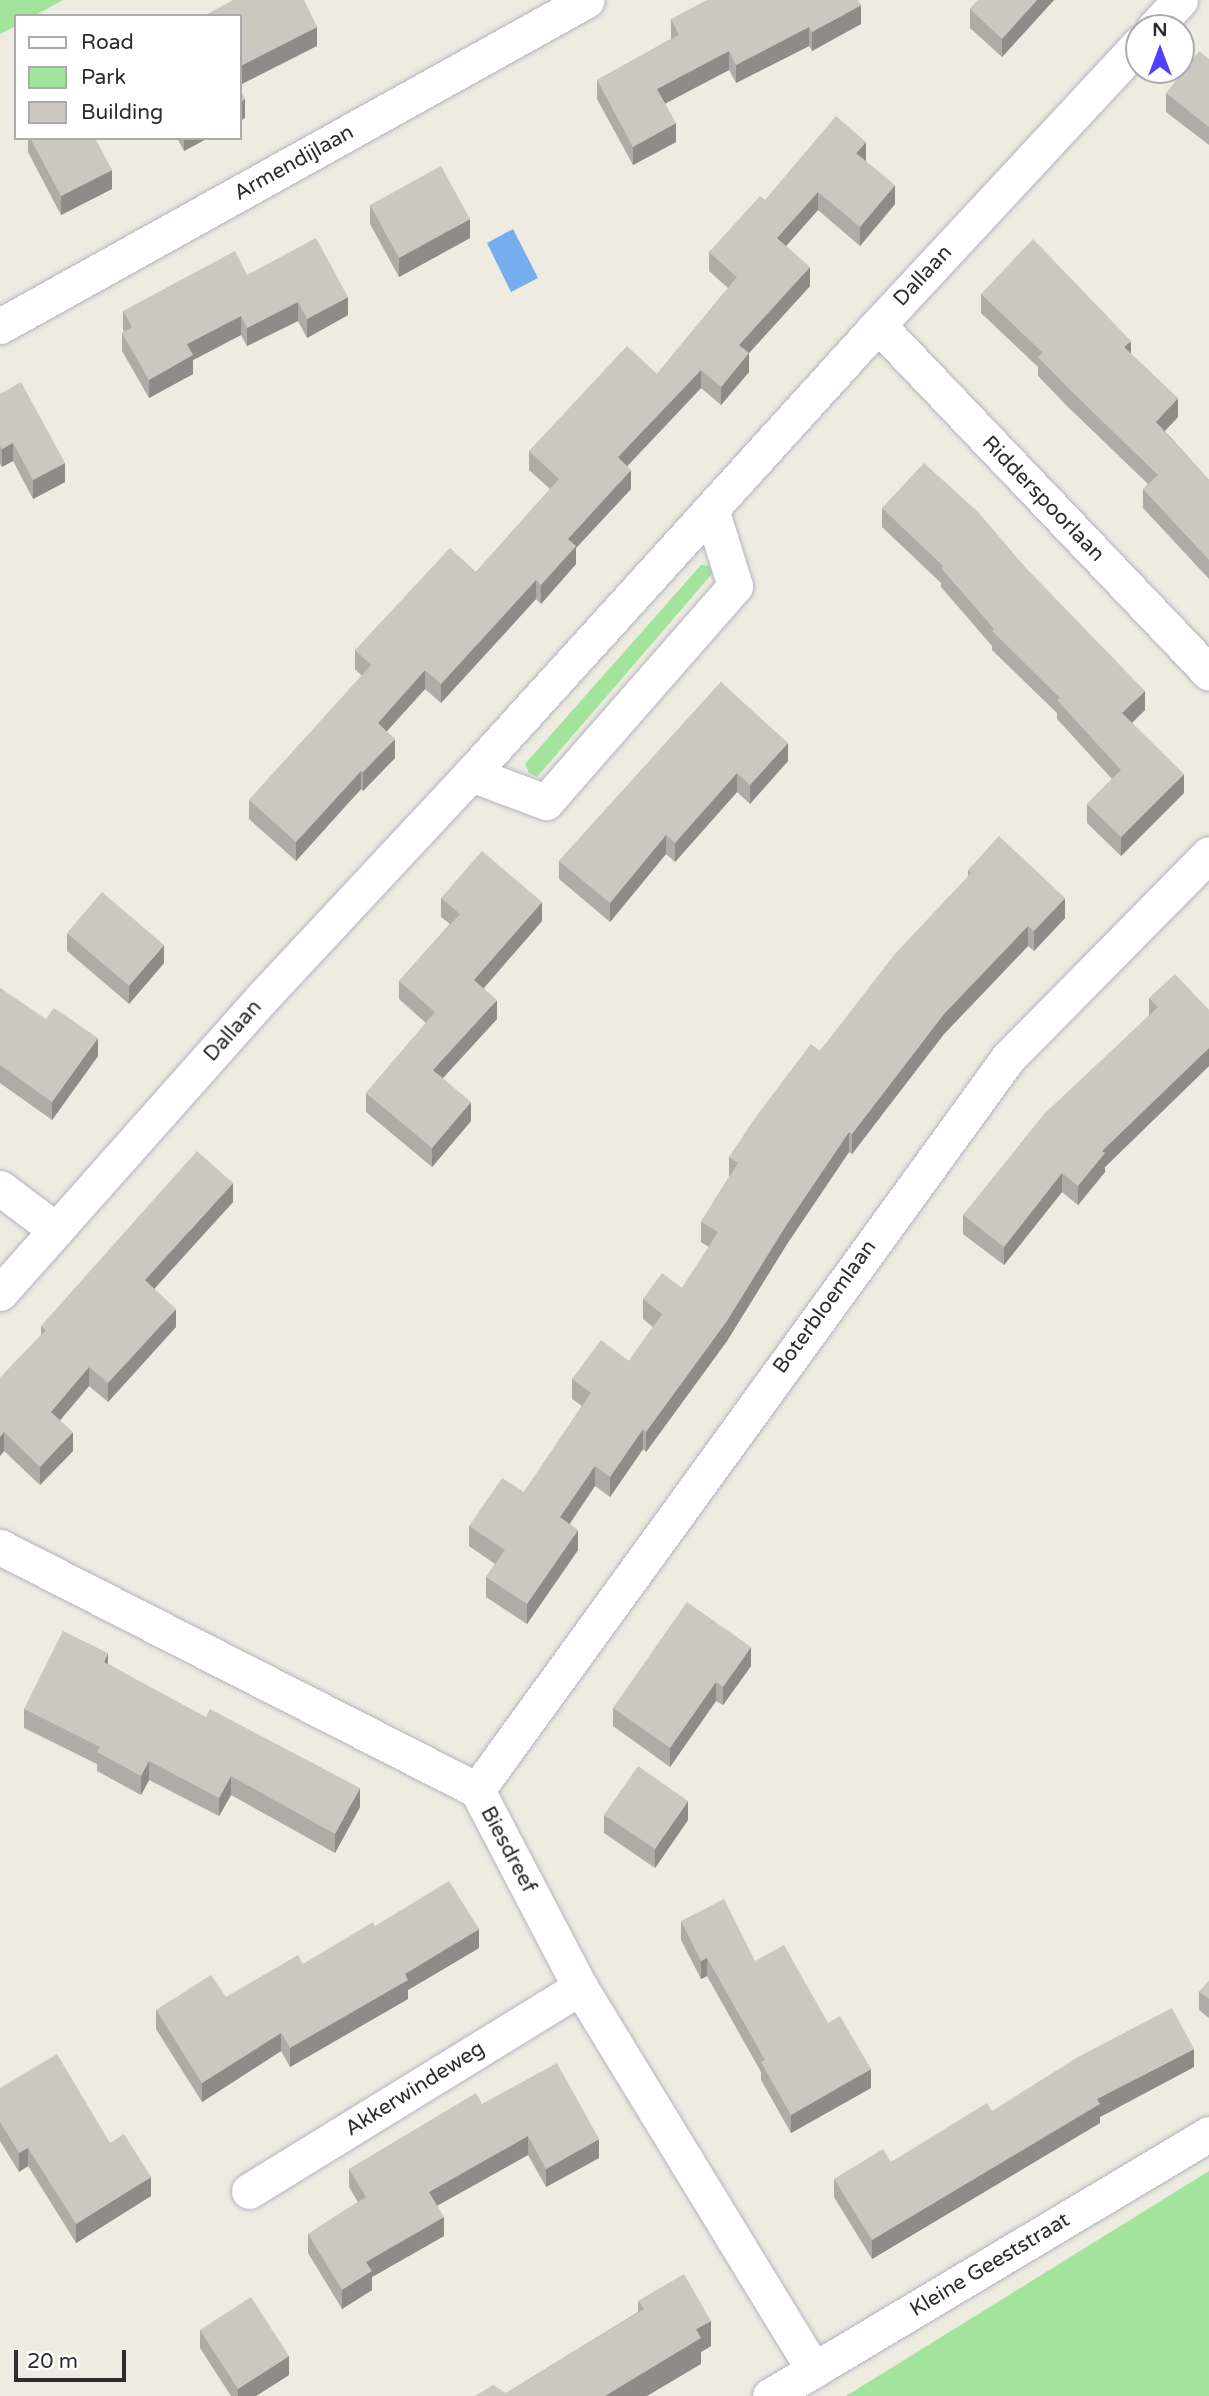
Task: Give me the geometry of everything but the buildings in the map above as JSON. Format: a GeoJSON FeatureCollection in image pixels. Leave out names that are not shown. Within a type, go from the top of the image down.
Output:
{"type":"FeatureCollection","features":[{"type":"Feature","properties":{"kind":"street","name":"Armendijlaan"},"geometry":{"type":"LineString","coordinates":[[0,326],[587,0]]}},
{"type":"Feature","properties":{"kind":"street"},"geometry":{"type":"LineString","coordinates":[[1167,14],[1180,0]]}},
{"type":"Feature","properties":{"kind":"street","name":"Dallaan"},"geometry":{"type":"LineString","coordinates":[[0,1293],[262,998],[712,512],[878,325],[1125,59]]}},
{"type":"Feature","properties":{"kind":"street","name":"Ridderspoorlaan"},"geometry":{"type":"LineString","coordinates":[[878,325],[1209,673]]}},
{"type":"Feature","properties":{"kind":"street"},"geometry":{"type":"LineString","coordinates":[[471,774],[547,802],[735,586],[712,512]]}},
{"type":"Feature","properties":{"kind":"street","name":"Boterbloemlaan"},"geometry":{"type":"LineString","coordinates":[[477,1790],[1008,1058],[1209,854]]}},
{"type":"Feature","properties":{"kind":"street"},"geometry":{"type":"LineString","coordinates":[[0,1188],[56,1230]]}},
{"type":"Feature","properties":{"kind":"street","name":"Biesdreef"},"geometry":{"type":"LineString","coordinates":[[0,1546],[477,1790],[580,1987],[814,2370]]}},
{"type":"Feature","properties":{"kind":"street","name":"Akkerwindeweg"},"geometry":{"type":"LineString","coordinates":[[249,2191],[580,1987]]}},
{"type":"Feature","properties":{"kind":"street","name":"Kleine Geeststraat"},"geometry":{"type":"LineString","coordinates":[[770,2396],[1209,2134]]}},
{"type":"Feature","properties":{"kind":"green space"},"geometry":{"type":"Polygon","coordinates":[[[0,0],[63,0],[38,14],[14,14],[14,27],[0,34],[0,0]]]}},
{"type":"Feature","properties":{"kind":"green space"},"geometry":{"type":"Polygon","coordinates":[[[701,565],[710,566],[712,574],[537,777],[529,773],[525,764],[701,565]]]}},
{"type":"Feature","properties":{"kind":"green space"},"geometry":{"type":"Polygon","coordinates":[[[1209,2171],[1209,2396],[846,2396],[1209,2171]]]}},
{"type":"Feature","properties":{"kind":"water"},"geometry":{"type":"Polygon","coordinates":[[[513,229],[538,278],[511,292],[487,243],[513,229]]]}}]}
